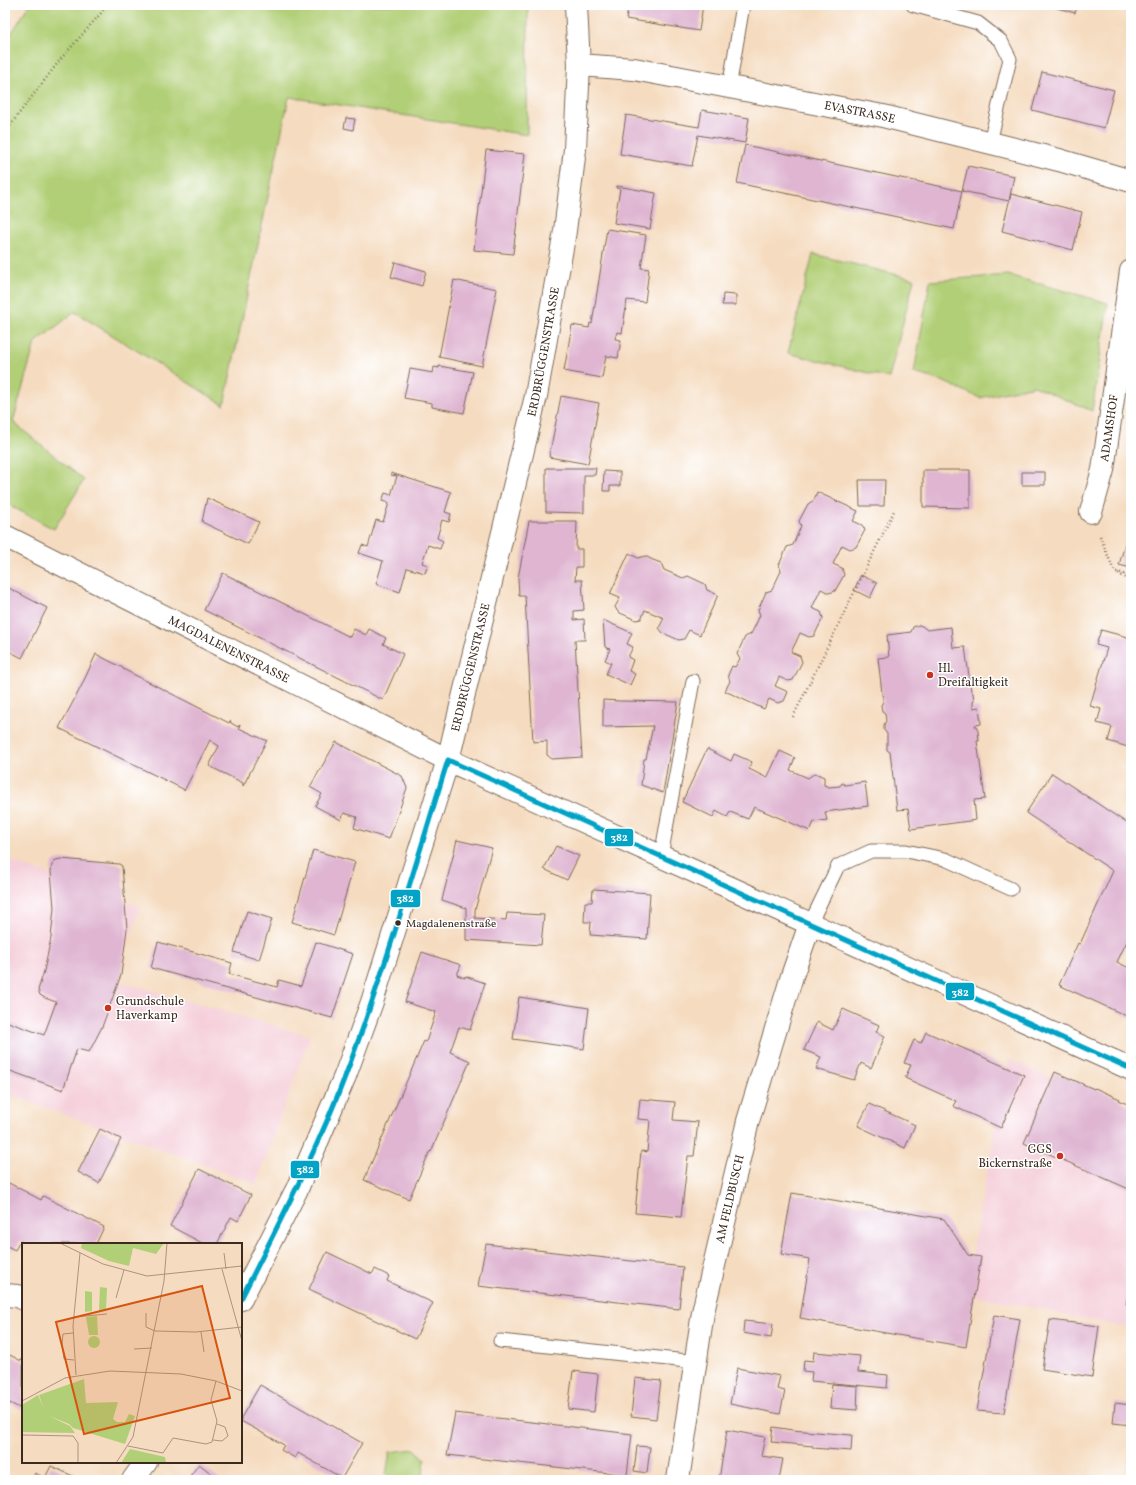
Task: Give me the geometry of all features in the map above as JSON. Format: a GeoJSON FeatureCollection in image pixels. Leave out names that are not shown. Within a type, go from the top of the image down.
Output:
{"type":"FeatureCollection","features":[{"type":"Feature","properties":{"kind":"street","name":"ERDBRÜGGENSTRASSE"},"geometry":{"type":"LineString","coordinates":[[242,1297],[297,1189],[345,1076],[372,1002],[448,760],[536,396],[565,231],[575,149],[578,65],[576,5]]}},
{"type":"Feature","properties":{"kind":"street","name":"EVASTRASSE"},"geometry":{"type":"LineString","coordinates":[[578,65],[634,69],[883,116],[1059,160],[1131,181]]}},
{"type":"Feature","properties":{"kind":"street","name":"ADAMSHOF"},"geometry":{"type":"LineString","coordinates":[[1091,512],[1103,470],[1131,271]]}},
{"type":"Feature","properties":{"kind":"street","name":"MAGDALENENSTRASSE"},"geometry":{"type":"LineString","coordinates":[[5,536],[448,760],[1131,1069]]}},
{"type":"Feature","properties":{"kind":"street","name":"AM FELDBUSCH"},"geometry":{"type":"LineString","coordinates":[[678,1480],[703,1312],[748,1121],[792,976],[810,924]]}},
{"type":"Feature","properties":{"kind":"street"},"geometry":{"type":"LineString","coordinates":[[5,1295],[18,1296],[22,1298]]}},
{"type":"Feature","properties":{"kind":"street"},"geometry":{"type":"LineString","coordinates":[[133,1480],[145,1463]]}},
{"type":"Feature","properties":{"kind":"lane"},"geometry":{"type":"LineString","coordinates":[[729,88],[743,5]]}},
{"type":"Feature","properties":{"kind":"lane"},"geometry":{"type":"LineString","coordinates":[[913,5],[978,23],[1001,41],[1010,59],[990,142]]}},
{"type":"Feature","properties":{"kind":"lane"},"geometry":{"type":"LineString","coordinates":[[661,856],[693,681]]}},
{"type":"Feature","properties":{"kind":"lane"},"geometry":{"type":"LineString","coordinates":[[810,924],[838,866],[871,851],[906,851],[945,860],[1011,889]]}},
{"type":"Feature","properties":{"kind":"lane"},"geometry":{"type":"LineString","coordinates":[[500,1340],[696,1362]]}},
{"type":"Feature","properties":{"kind":"path"},"geometry":{"type":"LineString","coordinates":[[5,132],[60,60],[108,5]]}},
{"type":"Feature","properties":{"kind":"path"},"geometry":{"type":"LineString","coordinates":[[793,717],[894,511]]}},
{"type":"Feature","properties":{"kind":"path"},"geometry":{"type":"LineString","coordinates":[[1091,512],[1114,571],[1131,581]]}},
{"type":"Feature","properties":{"kind":"path"},"geometry":{"type":"LineString","coordinates":[[1114,571],[1131,576]]}},
{"type":"Feature","properties":{"kind":"shaded area","name":"Grundschule Haverkamp"},"geometry":{"type":"Polygon","coordinates":[[[5,859],[140,907],[115,980],[310,1036],[256,1184],[5,1093],[5,859]]]}},
{"type":"Feature","properties":{"kind":"shaded area","name":"GGS Bickernstraße"},"geometry":{"type":"Polygon","coordinates":[[[1009,1059],[1131,1115],[1131,1329],[965,1293],[1009,1059]]]}},
{"type":"Feature","properties":{"kind":"green space"},"geometry":{"type":"Polygon","coordinates":[[[29,5],[528,5],[527,135],[289,97],[224,405],[75,312],[35,343],[13,422],[84,480],[54,529],[5,503],[5,44],[29,5]]]}},
{"type":"Feature","properties":{"kind":"green space"},"geometry":{"type":"Polygon","coordinates":[[[813,254],[914,279],[889,378],[788,353],[813,254]]]}},
{"type":"Feature","properties":{"kind":"green space"},"geometry":{"type":"Polygon","coordinates":[[[1008,275],[1108,303],[1092,411],[1034,386],[980,398],[942,381],[914,373],[930,281],[1008,275]]]}},
{"type":"Feature","properties":{"kind":"green space"},"geometry":{"type":"Polygon","coordinates":[[[415,1449],[425,1460],[422,1480],[394,1480],[386,1475],[390,1452],[415,1449]]]}},
{"type":"Feature","properties":{"kind":"building"},"geometry":{"type":"Polygon","coordinates":[[[629,5],[703,5],[699,31],[626,19],[629,5]]]}},
{"type":"Feature","properties":{"kind":"building"},"geometry":{"type":"Polygon","coordinates":[[[1046,5],[1078,5],[1075,13],[1046,5]]]}},
{"type":"Feature","properties":{"kind":"building"},"geometry":{"type":"Polygon","coordinates":[[[1042,72],[1114,90],[1104,128],[1032,110],[1042,72]]]}},
{"type":"Feature","properties":{"kind":"building"},"geometry":{"type":"Polygon","coordinates":[[[702,110],[749,118],[745,143],[698,135],[692,166],[620,154],[626,115],[699,127],[702,110]]]}},
{"type":"Feature","properties":{"kind":"building"},"geometry":{"type":"Polygon","coordinates":[[[346,118],[355,119],[353,130],[344,128],[346,118]]]}},
{"type":"Feature","properties":{"kind":"building"},"geometry":{"type":"Polygon","coordinates":[[[745,145],[962,191],[954,229],[737,183],[745,145]]]}},
{"type":"Feature","properties":{"kind":"building"},"geometry":{"type":"Polygon","coordinates":[[[486,150],[525,154],[513,254],[474,250],[486,150]]]}},
{"type":"Feature","properties":{"kind":"building"},"geometry":{"type":"Polygon","coordinates":[[[968,166],[1014,176],[1009,201],[962,191],[968,166]]]}},
{"type":"Feature","properties":{"kind":"building"},"geometry":{"type":"Polygon","coordinates":[[[617,186],[656,193],[650,229],[614,223],[620,189],[616,188],[617,186]]]}},
{"type":"Feature","properties":{"kind":"building"},"geometry":{"type":"Polygon","coordinates":[[[1011,194],[1082,212],[1073,250],[1002,231],[1011,194]]]}},
{"type":"Feature","properties":{"kind":"building"},"geometry":{"type":"Polygon","coordinates":[[[607,229],[646,235],[641,268],[649,269],[645,302],[627,300],[622,333],[617,332],[615,339],[621,340],[618,358],[606,356],[602,378],[564,371],[572,325],[589,328],[590,323],[592,324],[607,229]]]}},
{"type":"Feature","properties":{"kind":"building"},"geometry":{"type":"Polygon","coordinates":[[[395,262],[426,271],[422,286],[391,277],[395,262]]]}},
{"type":"Feature","properties":{"kind":"building"},"geometry":{"type":"Polygon","coordinates":[[[454,280],[497,289],[482,366],[439,357],[454,280]]]}},
{"type":"Feature","properties":{"kind":"building"},"geometry":{"type":"Polygon","coordinates":[[[723,294],[736,295],[736,305],[722,305],[723,294]]]}},
{"type":"Feature","properties":{"kind":"building"},"geometry":{"type":"Polygon","coordinates":[[[439,366],[473,372],[464,413],[432,407],[432,403],[404,398],[410,369],[433,373],[434,367],[439,368],[439,366]]]}},
{"type":"Feature","properties":{"kind":"building"},"geometry":{"type":"Polygon","coordinates":[[[561,396],[599,403],[588,464],[549,457],[561,396]]]}},
{"type":"Feature","properties":{"kind":"building"},"geometry":{"type":"Polygon","coordinates":[[[546,468],[596,468],[595,475],[584,475],[584,513],[546,512],[546,468]]]}},
{"type":"Feature","properties":{"kind":"building"},"geometry":{"type":"Polygon","coordinates":[[[923,470],[970,470],[970,508],[923,507],[923,470]]]}},
{"type":"Feature","properties":{"kind":"building"},"geometry":{"type":"Polygon","coordinates":[[[604,471],[620,472],[620,486],[610,486],[610,491],[603,491],[604,471]]]}},
{"type":"Feature","properties":{"kind":"building"},"geometry":{"type":"Polygon","coordinates":[[[1022,472],[1045,472],[1045,485],[1022,485],[1022,472]]]}},
{"type":"Feature","properties":{"kind":"building"},"geometry":{"type":"Polygon","coordinates":[[[391,473],[451,492],[445,512],[451,514],[449,522],[442,520],[437,538],[443,541],[440,549],[428,545],[422,563],[428,565],[425,573],[407,568],[400,592],[376,584],[383,561],[359,553],[362,545],[368,547],[376,520],[383,522],[389,503],[382,501],[385,493],[391,495],[397,476],[391,475],[391,473]]]}},
{"type":"Feature","properties":{"kind":"building"},"geometry":{"type":"Polygon","coordinates":[[[859,480],[885,480],[884,506],[860,506],[859,480]]]}},
{"type":"Feature","properties":{"kind":"building"},"geometry":{"type":"Polygon","coordinates":[[[817,492],[858,511],[853,521],[862,525],[865,530],[856,547],[850,549],[842,545],[833,564],[842,568],[844,575],[835,591],[829,593],[821,589],[812,608],[821,612],[823,618],[814,636],[809,637],[800,633],[791,652],[800,656],[802,662],[793,680],[788,681],[779,677],[775,686],[788,692],[784,701],[778,703],[769,699],[764,709],[725,691],[730,681],[728,675],[732,666],[735,667],[740,659],[737,654],[745,637],[751,634],[756,624],[760,615],[758,610],[766,592],[772,590],[781,571],[779,565],[787,547],[793,545],[801,526],[799,521],[808,504],[814,500],[817,492]]]}},
{"type":"Feature","properties":{"kind":"building"},"geometry":{"type":"Polygon","coordinates":[[[207,498],[259,522],[248,544],[202,522],[207,498]]]}},
{"type":"Feature","properties":{"kind":"building"},"geometry":{"type":"Polygon","coordinates":[[[529,521],[577,521],[576,549],[582,549],[582,567],[576,567],[575,580],[582,580],[584,610],[574,611],[574,620],[584,619],[585,640],[575,640],[582,757],[552,759],[547,755],[547,741],[533,742],[525,596],[519,596],[518,578],[529,521]]]}},
{"type":"Feature","properties":{"kind":"building"},"geometry":{"type":"Polygon","coordinates":[[[1131,523],[1131,568],[1119,565],[1131,523]]]}},
{"type":"Feature","properties":{"kind":"building"},"geometry":{"type":"Polygon","coordinates":[[[629,553],[638,558],[645,556],[661,563],[664,570],[683,578],[688,576],[705,584],[707,590],[718,595],[700,635],[689,630],[684,639],[679,640],[663,633],[659,628],[664,618],[645,610],[641,619],[636,620],[618,612],[615,607],[620,598],[610,594],[629,553]]]}},
{"type":"Feature","properties":{"kind":"building"},"geometry":{"type":"Polygon","coordinates":[[[223,573],[350,637],[354,629],[366,635],[369,629],[386,638],[383,644],[403,654],[383,700],[204,610],[223,573]]]}},
{"type":"Feature","properties":{"kind":"building"},"geometry":{"type":"Polygon","coordinates":[[[861,575],[877,583],[870,598],[854,590],[861,575]]]}},
{"type":"Feature","properties":{"kind":"building"},"geometry":{"type":"Polygon","coordinates":[[[5,586],[47,608],[22,658],[5,649],[5,586]]]}},
{"type":"Feature","properties":{"kind":"building"},"geometry":{"type":"Polygon","coordinates":[[[603,620],[632,633],[627,644],[633,647],[628,657],[633,660],[629,671],[635,674],[630,685],[606,674],[611,663],[605,660],[610,649],[605,647],[603,620]]]}},
{"type":"Feature","properties":{"kind":"building"},"geometry":{"type":"Polygon","coordinates":[[[919,625],[927,630],[951,627],[953,648],[965,647],[971,691],[973,693],[973,708],[979,707],[981,724],[975,725],[978,731],[979,741],[977,741],[985,799],[974,800],[976,820],[911,829],[908,809],[897,810],[890,752],[887,750],[887,734],[884,730],[886,721],[885,713],[882,711],[881,705],[883,702],[878,658],[889,657],[887,635],[911,632],[913,627],[919,625]]]}},
{"type":"Feature","properties":{"kind":"building"},"geometry":{"type":"Polygon","coordinates":[[[1101,630],[1131,638],[1131,748],[1108,741],[1112,727],[1097,723],[1101,709],[1090,706],[1107,648],[1096,645],[1101,630]]]}},
{"type":"Feature","properties":{"kind":"building"},"geometry":{"type":"Polygon","coordinates":[[[96,654],[229,723],[230,721],[238,727],[240,724],[239,728],[267,740],[243,786],[243,783],[209,766],[219,746],[210,740],[184,791],[183,789],[59,728],[81,687],[96,654]]]}},
{"type":"Feature","properties":{"kind":"building"},"geometry":{"type":"Polygon","coordinates":[[[603,700],[678,702],[663,793],[641,785],[644,759],[646,759],[653,726],[603,727],[603,700]]]}},
{"type":"Feature","properties":{"kind":"building"},"geometry":{"type":"Polygon","coordinates":[[[336,742],[402,776],[407,788],[389,839],[354,828],[357,817],[344,813],[341,820],[315,806],[322,794],[310,787],[336,742]]]}},
{"type":"Feature","properties":{"kind":"building"},"geometry":{"type":"Polygon","coordinates":[[[707,749],[731,761],[734,754],[752,762],[749,769],[767,778],[780,751],[795,758],[790,770],[808,778],[815,773],[824,777],[824,785],[829,787],[840,786],[842,783],[845,785],[865,782],[868,806],[825,812],[827,820],[814,822],[810,831],[754,807],[748,819],[730,812],[727,817],[716,811],[713,817],[682,802],[707,749]]]}},
{"type":"Feature","properties":{"kind":"building"},"geometry":{"type":"Polygon","coordinates":[[[1052,773],[1131,826],[1131,933],[1117,962],[1131,969],[1131,1018],[1059,985],[1078,943],[1080,944],[1113,871],[1026,813],[1052,773]]]}},
{"type":"Feature","properties":{"kind":"building"},"geometry":{"type":"Polygon","coordinates":[[[457,840],[492,848],[475,910],[475,918],[506,920],[507,913],[544,915],[541,945],[466,940],[466,908],[442,900],[457,840]]]}},
{"type":"Feature","properties":{"kind":"building"},"geometry":{"type":"Polygon","coordinates":[[[556,846],[579,856],[567,880],[544,869],[556,846]]]}},
{"type":"Feature","properties":{"kind":"building"},"geometry":{"type":"Polygon","coordinates":[[[313,850],[355,862],[334,935],[292,922],[313,850]]]}},
{"type":"Feature","properties":{"kind":"building"},"geometry":{"type":"Polygon","coordinates":[[[61,859],[119,864],[122,866],[127,929],[121,975],[102,1027],[89,1052],[77,1049],[63,1090],[5,1069],[5,1021],[44,1035],[56,1002],[40,995],[38,990],[44,971],[51,938],[54,908],[51,871],[52,865],[56,860],[61,859]]]}},
{"type":"Feature","properties":{"kind":"building"},"geometry":{"type":"Polygon","coordinates":[[[593,889],[650,893],[647,939],[590,935],[591,922],[584,922],[585,902],[592,902],[593,889]]]}},
{"type":"Feature","properties":{"kind":"building"},"geometry":{"type":"Polygon","coordinates":[[[247,911],[272,919],[259,960],[234,952],[247,911]]]}},
{"type":"Feature","properties":{"kind":"building"},"geometry":{"type":"Polygon","coordinates":[[[158,942],[232,963],[229,974],[277,987],[279,980],[301,986],[316,942],[353,954],[332,1018],[151,968],[158,942]]]}},
{"type":"Feature","properties":{"kind":"building"},"geometry":{"type":"Polygon","coordinates":[[[422,952],[461,965],[457,975],[465,978],[465,976],[485,983],[470,1030],[459,1027],[450,1052],[470,1061],[409,1199],[364,1180],[424,1041],[426,1042],[436,1012],[405,1002],[422,952]]]}},
{"type":"Feature","properties":{"kind":"building"},"geometry":{"type":"Polygon","coordinates":[[[519,997],[589,1008],[584,1049],[513,1039],[519,997]]]}},
{"type":"Feature","properties":{"kind":"building"},"geometry":{"type":"Polygon","coordinates":[[[843,1009],[879,1025],[876,1032],[885,1036],[871,1068],[861,1063],[854,1080],[816,1069],[821,1057],[804,1050],[817,1022],[833,1030],[843,1009]]]}},
{"type":"Feature","properties":{"kind":"building"},"geometry":{"type":"Polygon","coordinates":[[[926,1032],[1024,1075],[1001,1128],[953,1106],[956,1101],[905,1078],[911,1065],[904,1063],[914,1040],[921,1043],[926,1032]]]}},
{"type":"Feature","properties":{"kind":"building"},"geometry":{"type":"Polygon","coordinates":[[[1055,1072],[1120,1099],[1119,1100],[1131,1106],[1131,1186],[1129,1189],[1024,1143],[1055,1072]]]}},
{"type":"Feature","properties":{"kind":"building"},"geometry":{"type":"Polygon","coordinates":[[[640,1099],[675,1102],[673,1120],[698,1122],[694,1156],[688,1156],[681,1217],[635,1213],[641,1151],[647,1152],[650,1120],[638,1119],[640,1099]]]}},
{"type":"Feature","properties":{"kind":"building"},"geometry":{"type":"Polygon","coordinates":[[[869,1104],[915,1125],[905,1148],[858,1126],[869,1104]]]}},
{"type":"Feature","properties":{"kind":"building"},"geometry":{"type":"Polygon","coordinates":[[[100,1129],[121,1139],[99,1183],[78,1172],[100,1129]]]}},
{"type":"Feature","properties":{"kind":"building"},"geometry":{"type":"Polygon","coordinates":[[[199,1169],[251,1195],[238,1221],[231,1217],[218,1243],[202,1243],[170,1226],[199,1169]]]}},
{"type":"Feature","properties":{"kind":"building"},"geometry":{"type":"Polygon","coordinates":[[[9,1183],[41,1200],[43,1196],[104,1227],[96,1243],[24,1243],[20,1241],[15,1250],[5,1245],[5,1192],[9,1183]]]}},
{"type":"Feature","properties":{"kind":"building"},"geometry":{"type":"Polygon","coordinates":[[[792,1193],[944,1219],[968,1255],[981,1257],[966,1347],[800,1318],[810,1259],[781,1254],[792,1193]]]}},
{"type":"Feature","properties":{"kind":"building"},"geometry":{"type":"Polygon","coordinates":[[[486,1244],[683,1267],[679,1309],[478,1286],[486,1244]]]}},
{"type":"Feature","properties":{"kind":"building"},"geometry":{"type":"Polygon","coordinates":[[[327,1252],[372,1274],[375,1269],[389,1276],[387,1281],[433,1303],[415,1339],[309,1289],[327,1252]]]}},
{"type":"Feature","properties":{"kind":"building"},"geometry":{"type":"Polygon","coordinates":[[[1131,1287],[1131,1305],[1126,1304],[1131,1287]]]}},
{"type":"Feature","properties":{"kind":"building"},"geometry":{"type":"Polygon","coordinates":[[[994,1315],[1020,1319],[1004,1413],[977,1411],[994,1315]]]}},
{"type":"Feature","properties":{"kind":"building"},"geometry":{"type":"Polygon","coordinates":[[[1050,1320],[1099,1326],[1092,1377],[1042,1369],[1050,1320]]]}},
{"type":"Feature","properties":{"kind":"building"},"geometry":{"type":"Polygon","coordinates":[[[744,1321],[773,1324],[771,1338],[743,1333],[744,1321]]]}},
{"type":"Feature","properties":{"kind":"building"},"geometry":{"type":"Polygon","coordinates":[[[814,1352],[860,1356],[858,1372],[888,1375],[887,1388],[811,1381],[812,1372],[803,1371],[804,1360],[813,1361],[814,1352]]]}},
{"type":"Feature","properties":{"kind":"building"},"geometry":{"type":"Polygon","coordinates":[[[10,1355],[21,1361],[22,1360],[22,1409],[10,1403],[5,1413],[5,1365],[10,1355]]]}},
{"type":"Feature","properties":{"kind":"building"},"geometry":{"type":"Polygon","coordinates":[[[737,1368],[780,1376],[777,1389],[785,1391],[780,1414],[730,1404],[737,1368]]]}},
{"type":"Feature","properties":{"kind":"building"},"geometry":{"type":"Polygon","coordinates":[[[573,1371],[598,1374],[594,1412],[568,1409],[573,1371]]]}},
{"type":"Feature","properties":{"kind":"building"},"geometry":{"type":"Polygon","coordinates":[[[635,1378],[661,1381],[656,1419],[631,1416],[635,1378]]]}},
{"type":"Feature","properties":{"kind":"building"},"geometry":{"type":"Polygon","coordinates":[[[832,1384],[858,1386],[857,1410],[830,1408],[832,1384]]]}},
{"type":"Feature","properties":{"kind":"building"},"geometry":{"type":"Polygon","coordinates":[[[260,1385],[362,1443],[342,1478],[298,1453],[295,1458],[281,1450],[284,1445],[242,1422],[242,1416],[260,1385]]]}},
{"type":"Feature","properties":{"kind":"building"},"geometry":{"type":"Polygon","coordinates":[[[1115,1403],[1131,1405],[1131,1425],[1113,1423],[1115,1403]]]}},
{"type":"Feature","properties":{"kind":"building"},"geometry":{"type":"Polygon","coordinates":[[[455,1413],[632,1434],[627,1475],[447,1455],[455,1413]]]}},
{"type":"Feature","properties":{"kind":"building"},"geometry":{"type":"Polygon","coordinates":[[[773,1427],[852,1435],[851,1451],[813,1448],[813,1446],[771,1442],[773,1427]]]}},
{"type":"Feature","properties":{"kind":"building"},"geometry":{"type":"Polygon","coordinates":[[[727,1430],[765,1437],[761,1456],[783,1459],[779,1480],[719,1480],[727,1430]]]}},
{"type":"Feature","properties":{"kind":"building"},"geometry":{"type":"Polygon","coordinates":[[[637,1446],[650,1447],[647,1473],[634,1471],[637,1446]]]}},
{"type":"Feature","properties":{"kind":"building"},"geometry":{"type":"Polygon","coordinates":[[[1130,1447],[1131,1480],[1127,1480],[1130,1447]]]}},
{"type":"Feature","properties":{"kind":"building"},"geometry":{"type":"Polygon","coordinates":[[[199,1464],[220,1480],[187,1480],[199,1464]]]}},
{"type":"Feature","properties":{"kind":"building"},"geometry":{"type":"Polygon","coordinates":[[[51,1466],[75,1477],[74,1480],[32,1480],[35,1473],[45,1478],[51,1466]]]}},
{"type":"Feature","properties":{"kind":"transit line","name":"382"},"geometry":{"type":"LineString","coordinates":[[448,760],[1131,1069]]}},
{"type":"Feature","properties":{"kind":"transit line","name":"382"},"geometry":{"type":"LineString","coordinates":[[242,1297],[310,1160],[335,1103],[387,957],[448,760]]}},
{"type":"Feature","properties":{"kind":"place","name":"Hl. Dreifaltigkeit"},"geometry":{"type":"Point","coordinates":[930,675]}},
{"type":"Feature","properties":{"kind":"place","name":"Magdalenenstraße"},"geometry":{"type":"Point","coordinates":[398,923]}},
{"type":"Feature","properties":{"kind":"place","name":"Grundschule Haverkamp"},"geometry":{"type":"Point","coordinates":[108,1008]}},
{"type":"Feature","properties":{"kind":"place","name":"GGS Bickernstraße"},"geometry":{"type":"Point","coordinates":[1060,1156]}}]}
